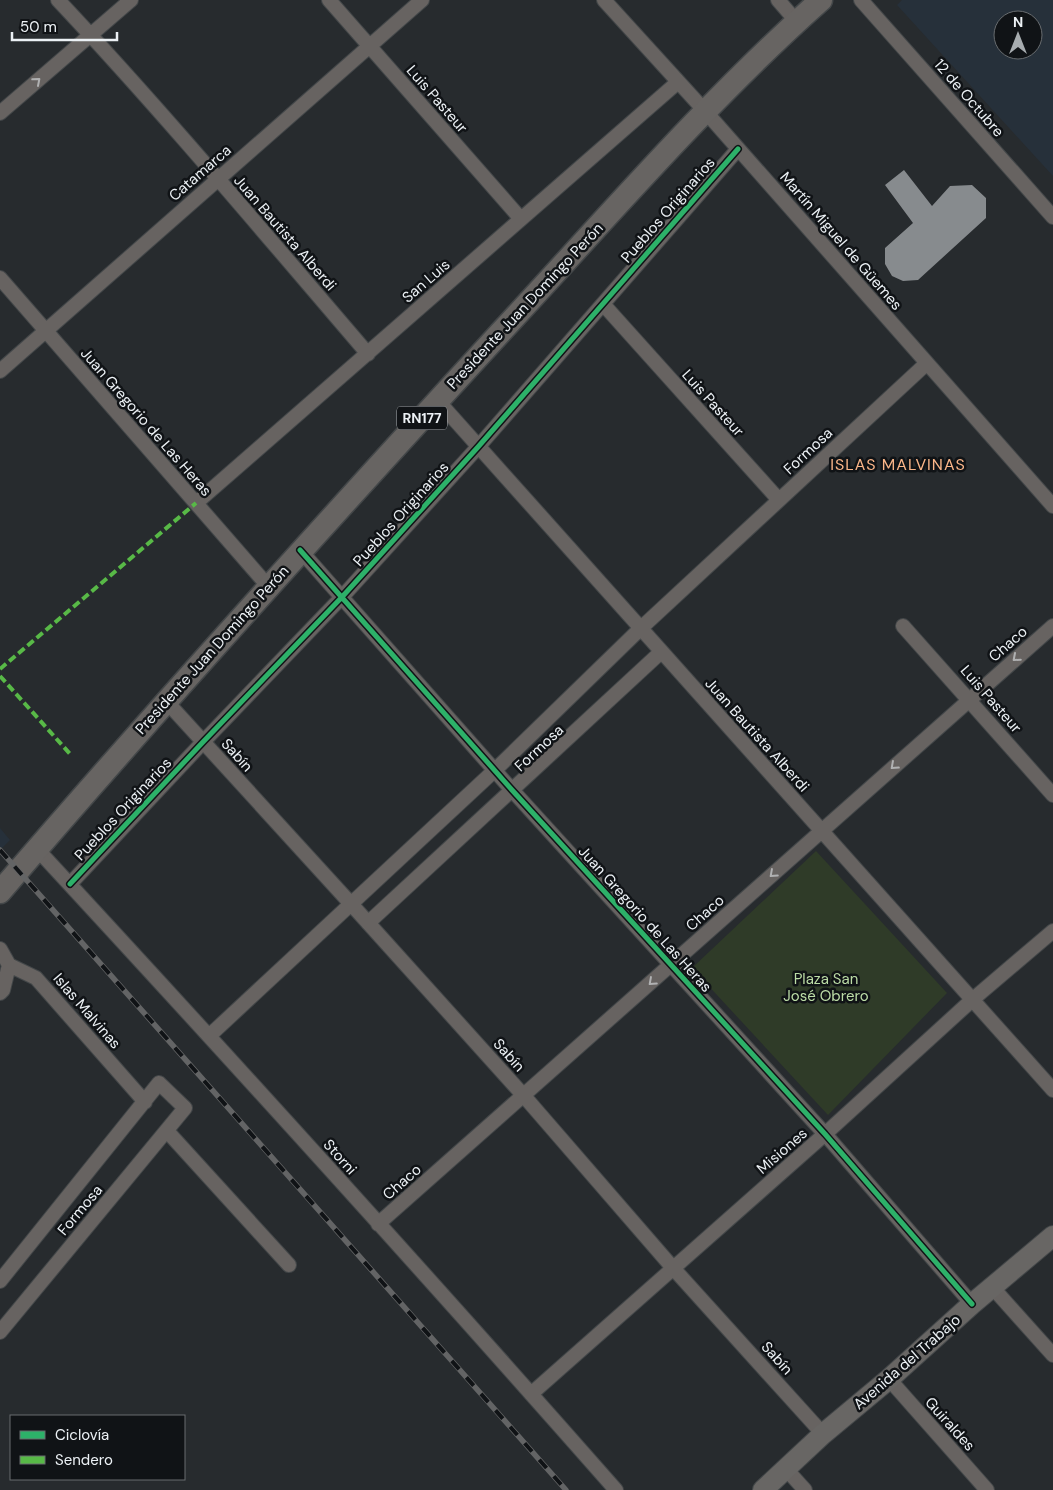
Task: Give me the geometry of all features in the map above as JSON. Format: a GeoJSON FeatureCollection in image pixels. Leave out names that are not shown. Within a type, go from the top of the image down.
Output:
{"type":"FeatureCollection","features":[{"type":"Feature","properties":{"kind":"main road","name":"Presidente Juan Domingo Perón"},"geometry":{"type":"LineString","coordinates":[[0,892],[300,550],[705,112],[821,0]]}},
{"type":"Feature","properties":{"kind":"main road","name":"Avenida del Trabajo"},"geometry":{"type":"LineString","coordinates":[[763,1490],[824,1434],[889,1380],[972,1304],[1053,1236]]}},
{"type":"Feature","properties":{"kind":"street","name":"Juan Bautista Alberdi"},"geometry":{"type":"LineString","coordinates":[[58,0],[218,180],[368,354]]}},
{"type":"Feature","properties":{"kind":"street"},"geometry":{"type":"LineString","coordinates":[[0,113],[131,0]]}},
{"type":"Feature","properties":{"kind":"street","name":"Luis Pasteur"},"geometry":{"type":"LineString","coordinates":[[329,0],[521,219]]}},
{"type":"Feature","properties":{"kind":"street","name":"Catamarca"},"geometry":{"type":"LineString","coordinates":[[0,371],[422,0]]}},
{"type":"Feature","properties":{"kind":"street","name":"Martín Miguel de Güemes"},"geometry":{"type":"LineString","coordinates":[[604,0],[1053,506]]}},
{"type":"Feature","properties":{"kind":"street"},"geometry":{"type":"LineString","coordinates":[[778,0],[797,22]]}},
{"type":"Feature","properties":{"kind":"street","name":"12 de Octubre"},"geometry":{"type":"LineString","coordinates":[[861,0],[1053,217]]}},
{"type":"Feature","properties":{"kind":"street","name":"San Luis"},"geometry":{"type":"LineString","coordinates":[[196,503],[678,82]]}},
{"type":"Feature","properties":{"kind":"street","name":"Pueblos Originarios"},"geometry":{"type":"LineString","coordinates":[[70,884],[342,598],[478,447],[738,149]]}},
{"type":"Feature","properties":{"kind":"street","name":"Juan Gregorio de Las Heras"},"geometry":{"type":"LineString","coordinates":[[0,278],[268,586]]}},
{"type":"Feature","properties":{"kind":"street","name":"Luis Pasteur"},"geometry":{"type":"LineString","coordinates":[[603,304],[779,500]]}},
{"type":"Feature","properties":{"kind":"street","name":"Formosa"},"geometry":{"type":"LineString","coordinates":[[209,1036],[352,905],[640,629],[927,363]]}},
{"type":"Feature","properties":{"kind":"street","name":"Juan Bautista Alberdi"},"geometry":{"type":"LineString","coordinates":[[438,401],[1053,1090]]}},
{"type":"Feature","properties":{"kind":"street","name":"Juan Gregorio de Las Heras"},"geometry":{"type":"LineString","coordinates":[[300,550],[494,770],[825,1134],[972,1304]]}},
{"type":"Feature","properties":{"kind":"street","name":"Luis Pasteur"},"geometry":{"type":"LineString","coordinates":[[903,626],[1053,795]]}},
{"type":"Feature","properties":{"kind":"street","name":"Chaco"},"geometry":{"type":"LineString","coordinates":[[378,1224],[1053,626]]}},
{"type":"Feature","properties":{"kind":"street","name":"Formosa"},"geometry":{"type":"LineString","coordinates":[[368,923],[661,652]]}},
{"type":"Feature","properties":{"kind":"street","name":"Sabín"},"geometry":{"type":"LineString","coordinates":[[166,701],[524,1096],[673,1268],[824,1434]]}},
{"type":"Feature","properties":{"kind":"street","name":"Storni"},"geometry":{"type":"LineString","coordinates":[[37,849],[209,1036],[616,1490]]}},
{"type":"Feature","properties":{"kind":"street","name":"Misiones"},"geometry":{"type":"LineString","coordinates":[[531,1394],[825,1134],[972,1000],[1053,931]]}},
{"type":"Feature","properties":{"kind":"street"},"geometry":{"type":"LineString","coordinates":[[0,949],[10,965],[3,990],[0,993]]}},
{"type":"Feature","properties":{"kind":"street","name":"Islas Malvinas"},"geometry":{"type":"LineString","coordinates":[[10,965],[36,978],[145,1102]]}},
{"type":"Feature","properties":{"kind":"street","name":"Formosa"},"geometry":{"type":"LineString","coordinates":[[0,1281],[159,1083],[186,1108],[0,1332]]}},
{"type":"Feature","properties":{"kind":"street"},"geometry":{"type":"LineString","coordinates":[[166,1131],[289,1266]]}},
{"type":"Feature","properties":{"kind":"street"},"geometry":{"type":"LineString","coordinates":[[993,1288],[1053,1355]]}},
{"type":"Feature","properties":{"kind":"street","name":"Guiraldes"},"geometry":{"type":"LineString","coordinates":[[889,1380],[987,1490]]}},
{"type":"Feature","properties":{"kind":"street"},"geometry":{"type":"LineString","coordinates":[[786,1469],[805,1490]]}},
{"type":"Feature","properties":{"kind":"shaded area"},"geometry":{"type":"Polygon","coordinates":[[[902,0],[1053,0],[1053,176],[897,5],[902,0]]]}},
{"type":"Feature","properties":{"kind":"shaded area"},"geometry":{"type":"Polygon","coordinates":[[[0,828],[10,840],[0,850],[0,828]]]}},
{"type":"Feature","properties":{"kind":"green space","name":"Plaza San José Obrero"},"geometry":{"type":"Polygon","coordinates":[[[816,851],[947,993],[828,1115],[692,968],[816,851]]]}},
{"type":"Feature","properties":{"kind":"building"},"geometry":{"type":"Polygon","coordinates":[[[904,170],[932,206],[950,186],[972,185],[986,198],[986,218],[918,280],[903,281],[892,276],[885,264],[885,248],[913,223],[885,185],[904,170]]]}},
{"type":"Feature","properties":{"kind":"railway"},"geometry":{"type":"LineString","coordinates":[[0,850],[566,1490]]}},
{"type":"Feature","properties":{"kind":"marked path"},"geometry":{"type":"LineString","coordinates":[[0,669],[196,503]]}},
{"type":"Feature","properties":{"kind":"marked path"},"geometry":{"type":"LineString","coordinates":[[0,676],[71,755]]}},
{"type":"Feature","properties":{"kind":"cycle path"},"geometry":{"type":"LineString","coordinates":[[70,884],[342,597],[478,447],[738,149]]}},
{"type":"Feature","properties":{"kind":"cycle path"},"geometry":{"type":"LineString","coordinates":[[300,550],[512,790],[825,1134],[972,1304]]}},
{"type":"Feature","properties":{"kind":"district","name":"ISLAS MALVINAS"},"geometry":{"type":"Point","coordinates":[898,464]}}]}
